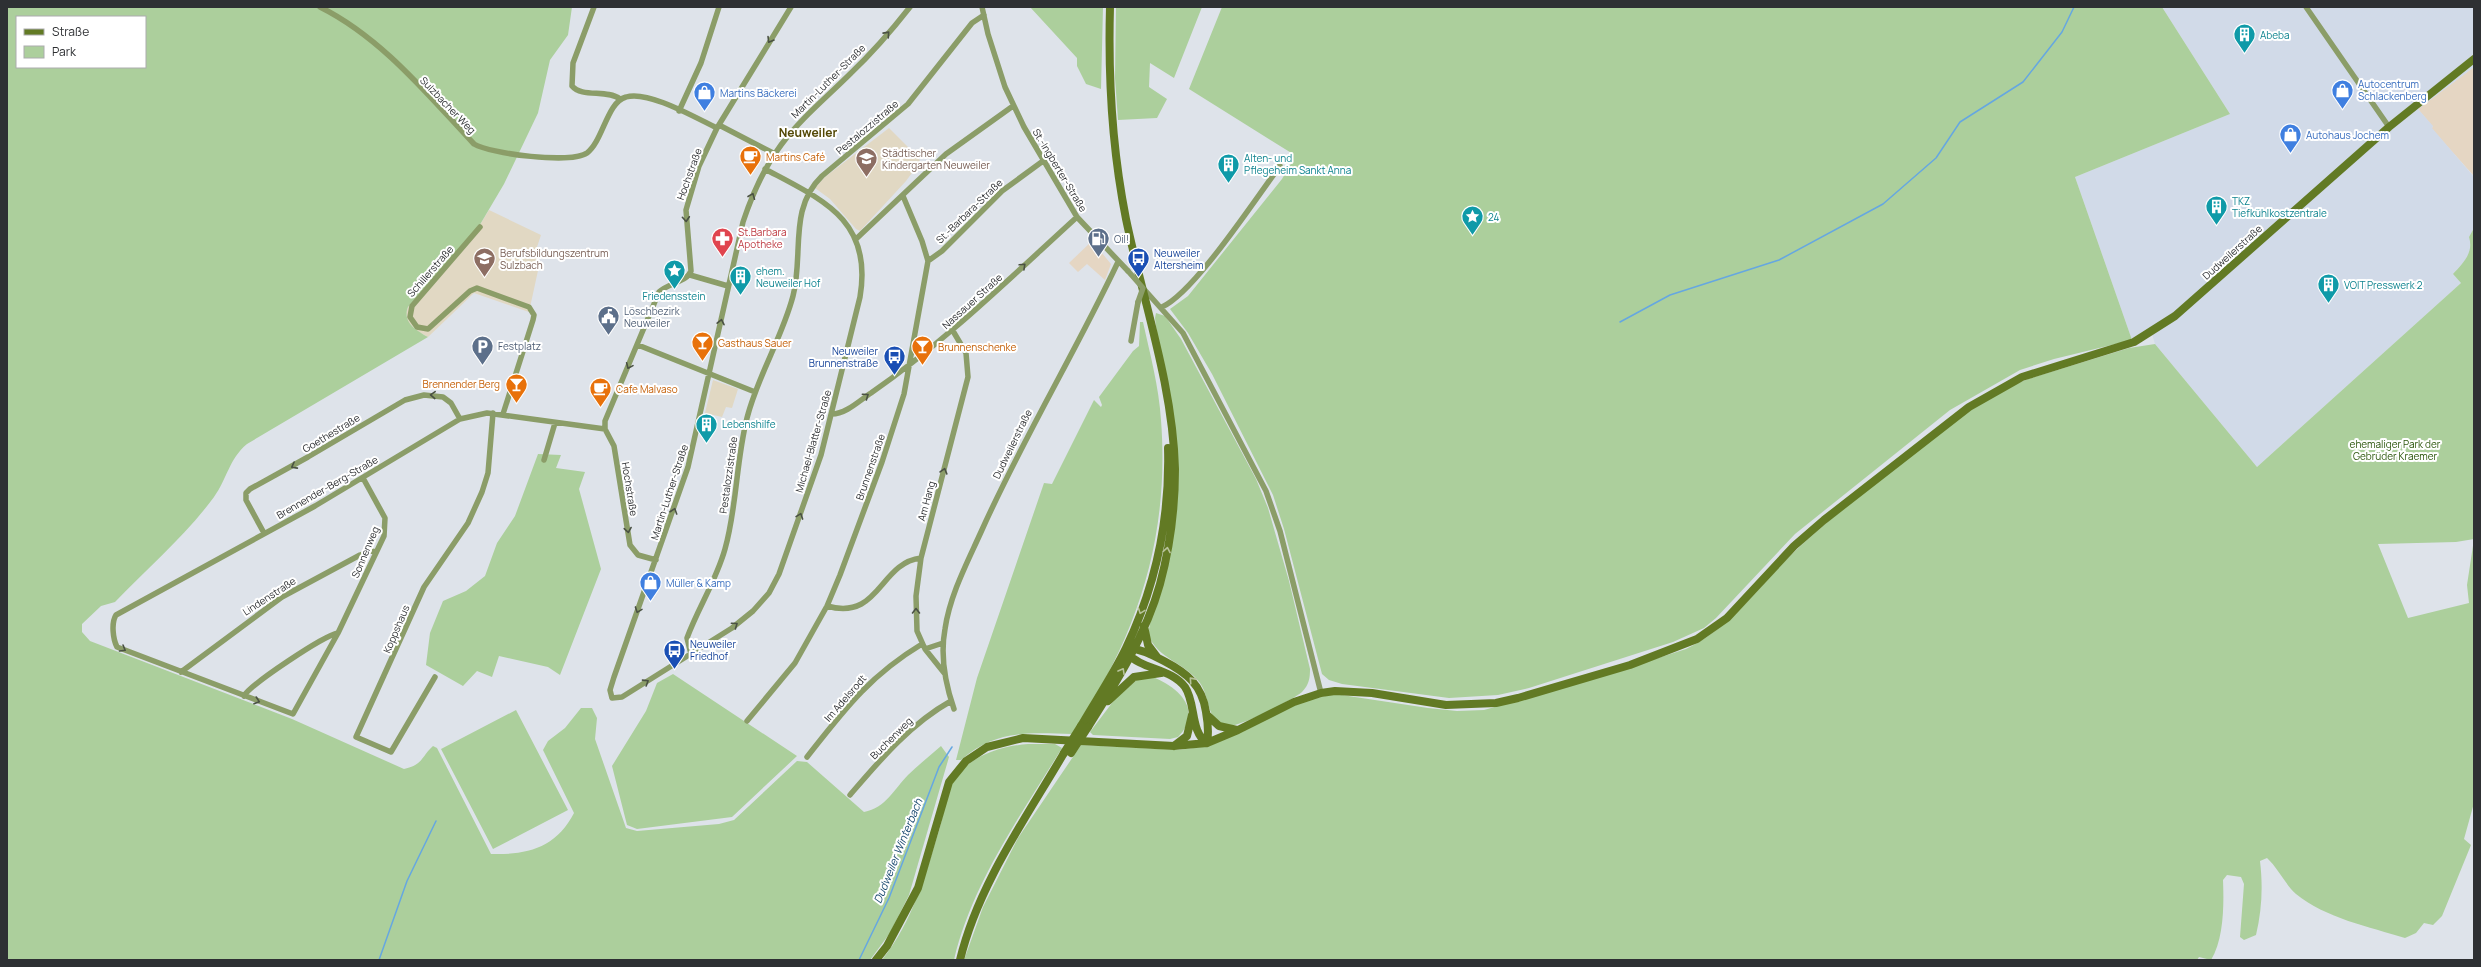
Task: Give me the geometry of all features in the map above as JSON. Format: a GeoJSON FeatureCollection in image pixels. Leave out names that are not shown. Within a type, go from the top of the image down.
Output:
{"type":"FeatureCollection","features":[{"type":"Feature","properties":{"kind":"main road"},"geometry":{"type":"LineString","coordinates":[[1095,716],[1144,626],[1160,584],[1172,518],[1175,469],[1167,404],[1118,177],[1111,100],[1110,7]]}},
{"type":"Feature","properties":{"kind":"main road","name":"Dudweilerstraße"},"geometry":{"type":"LineString","coordinates":[[876,960],[887,946],[918,888],[949,782],[955,772],[976,753],[997,743],[1023,738],[1174,746],[1207,743],[1238,730],[1284,706],[1321,693],[1348,691],[1446,705],[1496,703],[1557,687],[1682,646],[1708,633],[1727,618],[1782,558],[1824,520],[1969,407],[2022,377],[2121,347],[2148,334],[2175,316],[2389,127],[2474,59]]}},
{"type":"Feature","properties":{"kind":"main road"},"geometry":{"type":"LineString","coordinates":[[960,960],[970,927],[986,889],[1019,832],[1130,651],[1148,594],[1162,536],[1168,476],[1167,404]]}},
{"type":"Feature","properties":{"kind":"main road"},"geometry":{"type":"LineString","coordinates":[[1144,626],[1148,645],[1158,657]]}},
{"type":"Feature","properties":{"kind":"main road"},"geometry":{"type":"LineString","coordinates":[[1130,651],[1158,657],[1182,670],[1195,682],[1203,697],[1207,715],[1209,730],[1207,743]]}},
{"type":"Feature","properties":{"kind":"main road"},"geometry":{"type":"LineString","coordinates":[[1130,651],[1183,685],[1189,696],[1199,736],[1207,743]]}},
{"type":"Feature","properties":{"kind":"main road"},"geometry":{"type":"LineString","coordinates":[[1084,727],[1112,696],[1134,678],[1148,673],[1164,673]]}},
{"type":"Feature","properties":{"kind":"main road"},"geometry":{"type":"LineString","coordinates":[[1174,746],[1189,733],[1192,710]]}},
{"type":"Feature","properties":{"kind":"main road"},"geometry":{"type":"LineString","coordinates":[[1207,715],[1219,726],[1238,730]]}},
{"type":"Feature","properties":{"kind":"street","name":"Sulzbacher Weg"},"geometry":{"type":"LineString","coordinates":[[320,7],[354,26],[384,50],[474,144],[492,151],[525,156],[580,156],[593,146],[620,99]]}},
{"type":"Feature","properties":{"kind":"street"},"geometry":{"type":"LineString","coordinates":[[594,7],[573,63],[572,86],[577,90],[610,94],[620,99],[640,95],[718,126],[775,154]]}},
{"type":"Feature","properties":{"kind":"street"},"geometry":{"type":"LineString","coordinates":[[679,111],[701,63],[719,7]]}},
{"type":"Feature","properties":{"kind":"street","name":"Hochstraße"},"geometry":{"type":"LineString","coordinates":[[690,275],[691,265],[686,218],[687,200],[699,166],[718,126],[791,7]]}},
{"type":"Feature","properties":{"kind":"street","name":"Martin-Luther-Straße"},"geometry":{"type":"LineString","coordinates":[[612,698],[610,690],[614,677],[681,492],[710,374],[743,222],[766,169],[775,154],[800,122],[853,72],[910,7]]}},
{"type":"Feature","properties":{"kind":"street","name":"St.-Ingberter-Straße"},"geometry":{"type":"LineString","coordinates":[[982,7],[992,48],[1013,106],[1043,161],[1076,217],[1162,307],[1183,333],[1266,491],[1280,531],[1321,693]]}},
{"type":"Feature","properties":{"kind":"street"},"geometry":{"type":"LineString","coordinates":[[2306,7],[2389,127]]}},
{"type":"Feature","properties":{"kind":"street","name":"Pestalozzistraße"},"geometry":{"type":"LineString","coordinates":[[691,654],[687,638],[716,575],[725,550],[739,451],[755,392],[780,336],[794,295],[801,211],[808,192],[822,176],[908,104],[972,23],[984,15]]}},
{"type":"Feature","properties":{"kind":"street"},"geometry":{"type":"LineString","coordinates":[[856,239],[957,145],[1013,106]]}},
{"type":"Feature","properties":{"kind":"street"},"geometry":{"type":"LineString","coordinates":[[1162,307],[1176,298],[1220,246],[1280,166],[1278,158]]}},
{"type":"Feature","properties":{"kind":"street","name":"St.-Barbara-Straße"},"geometry":{"type":"LineString","coordinates":[[928,261],[942,251],[1002,190],[1043,161]]}},
{"type":"Feature","properties":{"kind":"street","name":"Michael-Blatter-Straße"},"geometry":{"type":"LineString","coordinates":[[612,698],[622,697],[691,654],[747,617],[759,606],[775,583],[814,477],[832,414],[862,284],[862,257],[856,239],[843,219],[808,192],[766,169]]}},
{"type":"Feature","properties":{"kind":"street","name":"Brunnenstraße"},"geometry":{"type":"LineString","coordinates":[[747,721],[795,663],[827,606],[882,462],[904,394],[928,261],[922,241],[903,196]]}},
{"type":"Feature","properties":{"kind":"street","name":"Nassauer Straße"},"geometry":{"type":"LineString","coordinates":[[832,414],[847,409],[908,366],[953,331],[1076,217]]}},
{"type":"Feature","properties":{"kind":"street","name":"Schillerstraße"},"geometry":{"type":"LineString","coordinates":[[480,227],[412,306],[410,317],[417,326],[428,329],[470,291],[476,288],[529,307],[534,315],[533,320],[503,414]]}},
{"type":"Feature","properties":{"kind":"street","name":"Dudweilerstraße"},"geometry":{"type":"LineString","coordinates":[[954,709],[945,674],[943,643],[952,601],[991,509],[1025,438],[1118,262]]}},
{"type":"Feature","properties":{"kind":"street"},"geometry":{"type":"LineString","coordinates":[[605,429],[605,421],[659,292],[665,286],[690,275],[728,286]]}},
{"type":"Feature","properties":{"kind":"street"},"geometry":{"type":"LineString","coordinates":[[1131,341],[1138,302],[1143,288]]}},
{"type":"Feature","properties":{"kind":"street","name":"Am Hang"},"geometry":{"type":"LineString","coordinates":[[945,674],[924,646],[915,616],[921,558],[968,377],[966,353],[953,331]]}},
{"type":"Feature","properties":{"kind":"street"},"geometry":{"type":"LineString","coordinates":[[638,345],[755,392]]}},
{"type":"Feature","properties":{"kind":"street","name":"Goethestraße"},"geometry":{"type":"LineString","coordinates":[[264,533],[246,500],[246,493],[250,489],[308,458],[405,400],[424,395],[443,397],[451,403],[460,419]]}},
{"type":"Feature","properties":{"kind":"street","name":"Brennender-Berg-Straße"},"geometry":{"type":"LineString","coordinates":[[181,672],[118,647],[114,640],[113,619],[116,615],[362,478],[460,419],[474,414],[493,413],[605,429]]}},
{"type":"Feature","properties":{"kind":"street","name":"Koppshaus"},"geometry":{"type":"LineString","coordinates":[[434,677],[391,752],[356,737],[424,587],[468,523],[482,492],[488,473],[493,413]]}},
{"type":"Feature","properties":{"kind":"street"},"geometry":{"type":"LineString","coordinates":[[544,460],[556,423]]}},
{"type":"Feature","properties":{"kind":"street","name":"Hochstraße"},"geometry":{"type":"LineString","coordinates":[[605,429],[614,446],[630,545],[638,555],[656,560]]}},
{"type":"Feature","properties":{"kind":"street","name":"Sonnenweg"},"geometry":{"type":"LineString","coordinates":[[244,696],[293,714],[338,633],[376,552],[386,527],[385,518],[362,478]]}},
{"type":"Feature","properties":{"kind":"street","name":"Lindenstraße"},"geometry":{"type":"LineString","coordinates":[[181,672],[282,597],[360,555],[371,551],[376,552]]}},
{"type":"Feature","properties":{"kind":"street"},"geometry":{"type":"LineString","coordinates":[[827,606],[846,610],[856,607],[876,594],[901,565],[912,559],[921,558]]}},
{"type":"Feature","properties":{"kind":"street"},"geometry":{"type":"LineString","coordinates":[[181,672],[244,696],[251,689],[297,656],[330,636],[338,633]]}},
{"type":"Feature","properties":{"kind":"street"},"geometry":{"type":"LineString","coordinates":[[924,646],[943,643]]}},
{"type":"Feature","properties":{"kind":"street","name":"Im Adelsrodt"},"geometry":{"type":"LineString","coordinates":[[807,757],[863,688],[891,664],[924,646]]}},
{"type":"Feature","properties":{"kind":"street","name":"Buchenweg"},"geometry":{"type":"LineString","coordinates":[[850,795],[908,732],[930,714],[951,701]]}},
{"type":"Feature","properties":{"kind":"shaded area"},"geometry":{"type":"Polygon","coordinates":[[[2162,7],[2474,7],[2474,67],[2418,109],[2433,126],[2432,128],[2474,177],[2474,228],[2469,237],[2471,243],[2469,256],[2453,274],[2461,283],[2257,467],[2155,344],[2150,327],[2132,340],[2075,177],[2230,114],[2162,7]]]}},
{"type":"Feature","properties":{"kind":"shaded area"},"geometry":{"type":"Polygon","coordinates":[[[2474,67],[2473,175],[2431,128],[2433,127],[2418,109],[2474,67]]]}},
{"type":"Feature","properties":{"kind":"shaded area","name":"Städtischer Kindergarten Neuweiler"},"geometry":{"type":"Polygon","coordinates":[[[889,128],[919,158],[920,162],[906,181],[860,231],[856,229],[830,199],[815,188],[825,177],[889,128]]]}},
{"type":"Feature","properties":{"kind":"shaded area","name":"Berufsbildungszentrum Sulzbach"},"geometry":{"type":"Polygon","coordinates":[[[489,210],[541,235],[535,253],[539,266],[529,312],[474,293],[428,337],[417,331],[408,322],[406,313],[408,307],[478,228],[489,210]]]}},
{"type":"Feature","properties":{"kind":"shaded area"},"geometry":{"type":"Polygon","coordinates":[[[1092,241],[1111,264],[1105,280],[1087,264],[1078,272],[1069,263],[1092,241]]]}},
{"type":"Feature","properties":{"kind":"shaded area"},"geometry":{"type":"Polygon","coordinates":[[[713,380],[738,389],[732,408],[726,407],[722,417],[705,413],[713,380]]]}},
{"type":"Feature","properties":{"kind":"green space"},"geometry":{"type":"Polygon","coordinates":[[[7,7],[572,7],[568,35],[550,60],[538,113],[504,184],[478,228],[408,307],[407,317],[411,325],[428,337],[247,444],[236,456],[214,497],[191,525],[115,602],[101,606],[82,624],[82,632],[90,641],[292,719],[404,769],[418,763],[433,746],[437,748],[491,854],[517,853],[539,847],[549,842],[567,825],[574,813],[543,750],[548,741],[565,728],[581,708],[592,708],[597,718],[595,739],[626,828],[637,831],[719,824],[734,820],[797,761],[807,762],[864,812],[872,810],[884,802],[908,775],[941,746],[949,757],[909,895],[890,933],[870,960],[7,960],[7,7]]]}},
{"type":"Feature","properties":{"kind":"green space"},"geometry":{"type":"Polygon","coordinates":[[[1030,7],[1103,7],[1101,89],[1086,84],[1077,66],[1077,58],[1030,7]]]}},
{"type":"Feature","properties":{"kind":"green space"},"geometry":{"type":"Polygon","coordinates":[[[1116,7],[1202,7],[1174,78],[1150,63],[1149,87],[1167,99],[1157,118],[1118,120],[1115,78],[1116,7]]]}},
{"type":"Feature","properties":{"kind":"green space"},"geometry":{"type":"Polygon","coordinates":[[[1222,7],[2162,7],[2230,114],[2075,177],[2132,340],[2054,359],[2020,370],[1950,410],[1795,534],[1716,618],[1704,628],[1673,642],[1529,688],[1498,695],[1449,698],[1342,684],[1329,680],[1322,674],[1284,529],[1273,495],[1212,374],[1188,333],[1170,309],[1188,296],[1282,179],[1292,162],[1293,154],[1189,89],[1222,7]]]}},
{"type":"Feature","properties":{"kind":"green space","name":"ehemaliger Park der Gebrüder Kraemer"},"geometry":{"type":"Polygon","coordinates":[[[2474,228],[2474,539],[2474,803],[2464,839],[2471,845],[2442,916],[2433,925],[2424,923],[2416,933],[2405,938],[2334,916],[2296,894],[2288,886],[2275,866],[2267,858],[2260,861],[2261,898],[2260,916],[2256,935],[2244,940],[2240,937],[2244,884],[2241,877],[2227,875],[2223,880],[2221,932],[2211,960],[2199,957],[2197,960],[964,960],[983,907],[1018,838],[1081,745],[1178,750],[1201,747],[1307,700],[1335,694],[1428,708],[1457,711],[1484,710],[1567,687],[1686,649],[1717,630],[1743,606],[1805,542],[1962,416],[2010,387],[2028,379],[2129,348],[2155,344],[2257,467],[2461,283],[2453,274],[2464,262],[2469,253],[2469,237],[2474,228]],[[2474,539],[2456,542],[2378,544],[2408,618],[2469,603],[2467,585],[2474,539]]]}},
{"type":"Feature","properties":{"kind":"green space"},"geometry":{"type":"Polygon","coordinates":[[[1156,313],[1165,316],[1181,339],[1256,479],[1268,508],[1289,581],[1310,669],[1309,681],[1302,692],[1297,696],[1252,719],[1231,726],[1225,726],[1214,718],[1200,683],[1187,670],[1158,649],[1148,634],[1177,491],[1155,318],[1156,313]]]}},
{"type":"Feature","properties":{"kind":"green space"},"geometry":{"type":"Polygon","coordinates":[[[1140,322],[1143,322],[1158,395],[1161,420],[1162,463],[1160,505],[1154,546],[1144,585],[1131,623],[1115,661],[1072,734],[1041,733],[1014,735],[1000,738],[974,750],[961,760],[956,760],[977,678],[1044,483],[1052,484],[1094,400],[1101,407],[1102,405],[1099,397],[1133,351],[1139,346],[1140,322]]]}},
{"type":"Feature","properties":{"kind":"green space"},"geometry":{"type":"Polygon","coordinates":[[[538,454],[561,455],[556,468],[585,472],[579,489],[601,569],[560,675],[548,667],[499,656],[492,677],[477,671],[463,686],[426,665],[430,633],[443,601],[466,591],[485,576],[497,543],[515,516],[538,454]]]}},
{"type":"Feature","properties":{"kind":"green space"},"geometry":{"type":"Polygon","coordinates":[[[673,674],[797,756],[732,817],[637,829],[627,825],[612,766],[646,711],[657,683],[673,674]]]}},
{"type":"Feature","properties":{"kind":"green space"},"geometry":{"type":"Polygon","coordinates":[[[1153,677],[1162,681],[1179,693],[1185,701],[1189,718],[1178,737],[1170,739],[1093,735],[1090,732],[1115,699],[1138,679],[1153,677]]]}},
{"type":"Feature","properties":{"kind":"green space"},"geometry":{"type":"Polygon","coordinates":[[[516,710],[568,810],[493,849],[441,749],[516,710]]]}},
{"type":"Feature","properties":{"kind":"green space"},"geometry":{"type":"Polygon","coordinates":[[[1028,744],[1055,744],[1062,748],[999,850],[985,877],[962,932],[954,960],[882,960],[902,929],[924,879],[949,791],[954,780],[968,765],[986,754],[1007,747],[1028,744]]]}},
{"type":"Feature","properties":{"kind":"waterway"},"geometry":{"type":"LineString","coordinates":[[1620,322],[1670,295],[1779,260],[1883,204],[1936,158],[1960,122],[2023,82],[2062,32],[2074,7]]}},
{"type":"Feature","properties":{"kind":"waterway","name":"Dudweiler Winterbach"},"geometry":{"type":"LineString","coordinates":[[859,960],[889,898],[939,767],[952,747]]}},
{"type":"Feature","properties":{"kind":"waterway"},"geometry":{"type":"LineString","coordinates":[[379,960],[407,881],[436,821]]}},
{"type":"Feature","properties":{"kind":"place","name":"Abeba"},"geometry":{"type":"Point","coordinates":[2245,54]}},
{"type":"Feature","properties":{"kind":"place","name":"Autocentrum Schlackenberg"},"geometry":{"type":"Point","coordinates":[2343,110]}},
{"type":"Feature","properties":{"kind":"place","name":"Martins Bäckerei"},"geometry":{"type":"Point","coordinates":[704,112]}},
{"type":"Feature","properties":{"kind":"place","name":"Autohaus Jochem"},"geometry":{"type":"Point","coordinates":[2290,154]}},
{"type":"Feature","properties":{"kind":"place","name":"Martins Café"},"geometry":{"type":"Point","coordinates":[750,176]}},
{"type":"Feature","properties":{"kind":"place","name":"Städtischer Kindergarten Neuweiler"},"geometry":{"type":"Point","coordinates":[866,178]}},
{"type":"Feature","properties":{"kind":"place","name":"Alten- und Pflegeheim Sankt Anna"},"geometry":{"type":"Point","coordinates":[1228,184]}},
{"type":"Feature","properties":{"kind":"place","name":"TKZ Tiefkühlkostzentrale"},"geometry":{"type":"Point","coordinates":[2217,226]}},
{"type":"Feature","properties":{"kind":"place","name":"24"},"geometry":{"type":"Point","coordinates":[1472,236]}},
{"type":"Feature","properties":{"kind":"place","name":"St.Barbara Apotheke"},"geometry":{"type":"Point","coordinates":[723,258]}},
{"type":"Feature","properties":{"kind":"place","name":"Oil!"},"geometry":{"type":"Point","coordinates":[1098,258]}},
{"type":"Feature","properties":{"kind":"place","name":"Berufsbildungszentrum Sulzbach"},"geometry":{"type":"Point","coordinates":[484,278]}},
{"type":"Feature","properties":{"kind":"place","name":"Neuweiler Altersheim"},"geometry":{"type":"Point","coordinates":[1139,278]}},
{"type":"Feature","properties":{"kind":"place","name":"Friedensstein"},"geometry":{"type":"Point","coordinates":[674,290]}},
{"type":"Feature","properties":{"kind":"place","name":"ehem. Neuweiler Hof"},"geometry":{"type":"Point","coordinates":[741,296]}},
{"type":"Feature","properties":{"kind":"place","name":"VOIT Presswerk 2"},"geometry":{"type":"Point","coordinates":[2329,304]}},
{"type":"Feature","properties":{"kind":"place","name":"Löschbezirk Neuweiler"},"geometry":{"type":"Point","coordinates":[609,336]}},
{"type":"Feature","properties":{"kind":"place","name":"Gasthaus Sauer"},"geometry":{"type":"Point","coordinates":[702,362]}},
{"type":"Feature","properties":{"kind":"place","name":"Festplatz"},"geometry":{"type":"Point","coordinates":[483,366]}},
{"type":"Feature","properties":{"kind":"place","name":"Brunnenschenke"},"geometry":{"type":"Point","coordinates":[923,366]}},
{"type":"Feature","properties":{"kind":"place","name":"Neuweiler Brunnenstraße"},"geometry":{"type":"Point","coordinates":[894,376]}},
{"type":"Feature","properties":{"kind":"place","name":"Brennender Berg"},"geometry":{"type":"Point","coordinates":[516,404]}},
{"type":"Feature","properties":{"kind":"place","name":"Cafe Malvaso"},"geometry":{"type":"Point","coordinates":[601,408]}},
{"type":"Feature","properties":{"kind":"place","name":"Lebenshilfe"},"geometry":{"type":"Point","coordinates":[707,444]}},
{"type":"Feature","properties":{"kind":"place","name":"Müller & Kamp"},"geometry":{"type":"Point","coordinates":[650,602]}},
{"type":"Feature","properties":{"kind":"place","name":"Neuweiler Friedhof"},"geometry":{"type":"Point","coordinates":[674,670]}},
{"type":"Feature","properties":{"kind":"district","name":"Neuweiler"},"geometry":{"type":"Point","coordinates":[808,133]}}]}
